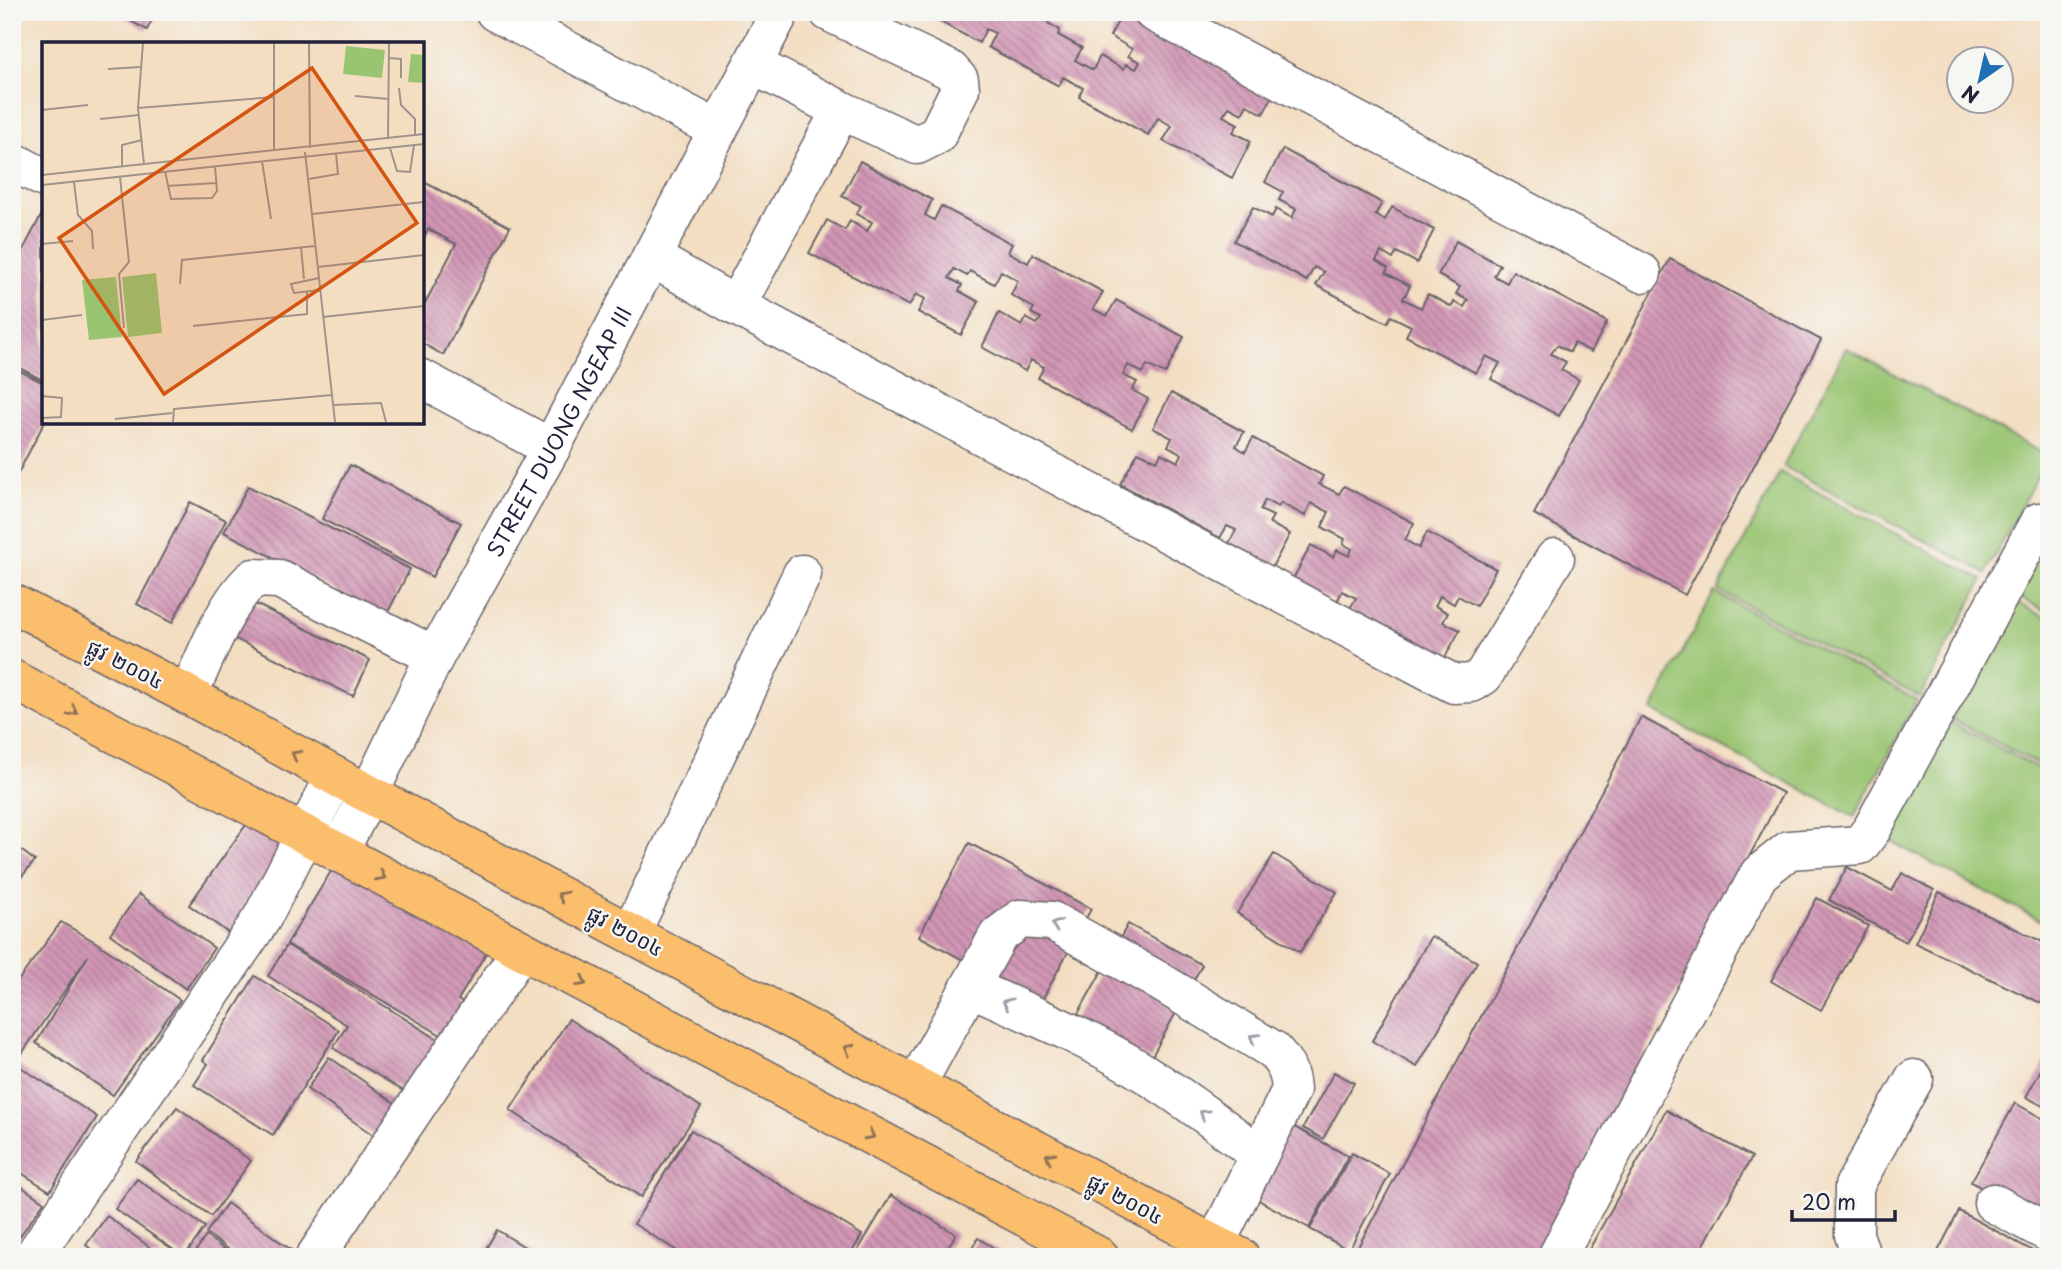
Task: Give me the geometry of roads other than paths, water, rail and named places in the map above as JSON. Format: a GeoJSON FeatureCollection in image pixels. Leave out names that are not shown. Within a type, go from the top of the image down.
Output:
{"type":"FeatureCollection","features":[{"type":"Feature","properties":{"kind":"main road","name":"ផ្លូវ ២០០៤"},"geometry":{"type":"LineString","coordinates":[[12,603],[1227,1251]]}},
{"type":"Feature","properties":{"kind":"main road"},"geometry":{"type":"LineString","coordinates":[[12,679],[1100,1257]]}},
{"type":"Feature","properties":{"kind":"street"},"geometry":{"type":"LineString","coordinates":[[495,12],[718,130]]}},
{"type":"Feature","properties":{"kind":"street","name":"STREET DUONG NGEAP III"},"geometry":{"type":"LineString","coordinates":[[338,853],[435,656],[551,448],[780,12]]}},
{"type":"Feature","properties":{"kind":"street"},"geometry":{"type":"LineString","coordinates":[[753,65],[917,145],[937,135],[960,89],[959,80],[950,70],[873,22],[829,12]]}},
{"type":"Feature","properties":{"kind":"street"},"geometry":{"type":"LineString","coordinates":[[1153,12],[1642,273]]}},
{"type":"Feature","properties":{"kind":"street"},"geometry":{"type":"LineString","coordinates":[[736,306],[831,105]]}},
{"type":"Feature","properties":{"kind":"street"},"geometry":{"type":"LineString","coordinates":[[12,161],[42,177]]}},
{"type":"Feature","properties":{"kind":"street"},"geometry":{"type":"LineString","coordinates":[[651,257],[736,306],[1454,684],[1472,683],[1483,676],[1555,558]]}},
{"type":"Feature","properties":{"kind":"street"},"geometry":{"type":"LineString","coordinates":[[424,380],[551,448]]}},
{"type":"Feature","properties":{"kind":"street"},"geometry":{"type":"LineString","coordinates":[[1557,1257],[1759,874],[1789,850],[1860,845],[1879,817],[2039,522]]}},
{"type":"Feature","properties":{"kind":"street"},"geometry":{"type":"LineString","coordinates":[[631,933],[802,574]]}},
{"type":"Feature","properties":{"kind":"street"},"geometry":{"type":"LineString","coordinates":[[188,695],[230,608],[244,585],[254,578],[279,579],[435,656]]}},
{"type":"Feature","properties":{"kind":"street"},"geometry":{"type":"LineString","coordinates":[[33,1257],[262,918],[335,776]]}},
{"type":"Feature","properties":{"kind":"street"},"geometry":{"type":"LineString","coordinates":[[916,1085],[998,936],[1020,919],[1052,921],[1273,1050],[1286,1065],[1291,1090],[1259,1155],[1227,1251]]}},
{"type":"Feature","properties":{"kind":"street"},"geometry":{"type":"LineString","coordinates":[[325,1254],[521,950]]}},
{"type":"Feature","properties":{"kind":"street"},"geometry":{"type":"LineString","coordinates":[[970,987],[1083,1039],[1133,1066],[1259,1155]]}},
{"type":"Feature","properties":{"kind":"street"},"geometry":{"type":"LineString","coordinates":[[1861,1257],[1854,1235],[1854,1186],[1914,1079]]}},
{"type":"Feature","properties":{"kind":"street"},"geometry":{"type":"LineString","coordinates":[[1993,1203],[2049,1233]]}}]}
